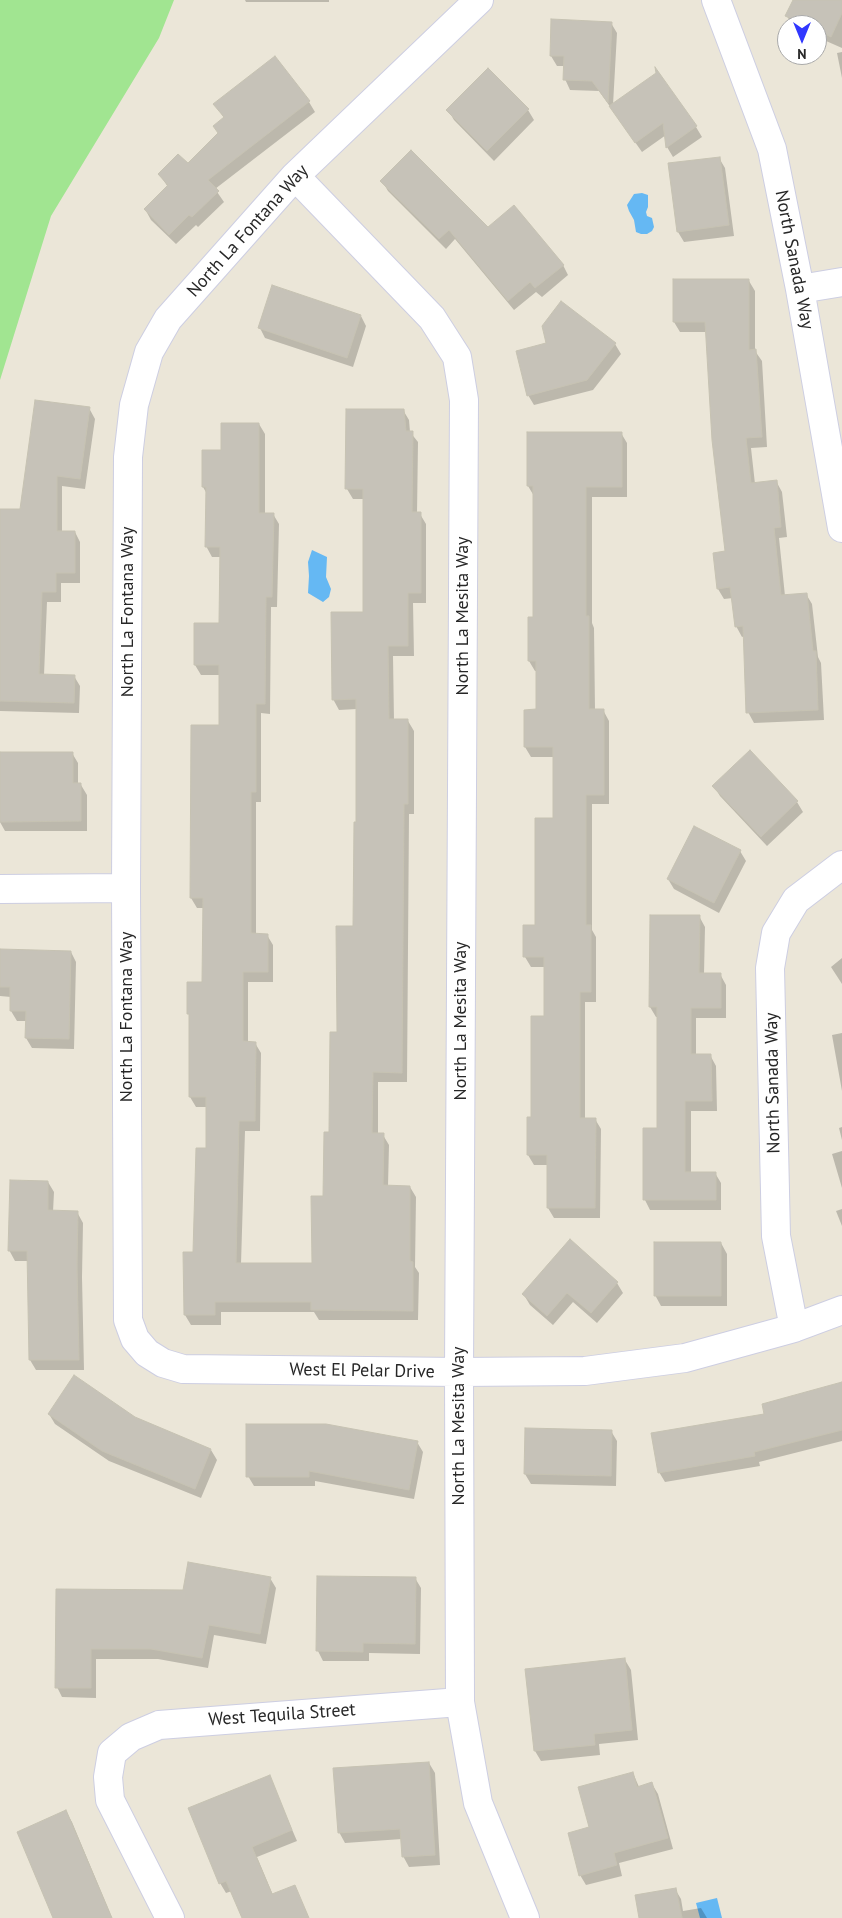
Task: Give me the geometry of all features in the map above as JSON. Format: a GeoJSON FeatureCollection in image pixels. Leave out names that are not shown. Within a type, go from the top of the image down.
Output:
{"type":"FeatureCollection","features":[{"type":"Feature","properties":{"kind":"street","name":"North La Fontana Way"},"geometry":{"type":"LineString","coordinates":[[147,1353],[135,1339],[128,1320],[126,888],[128,457],[134,405],[149,352],[168,320],[295,176],[479,0]]}},
{"type":"Feature","properties":{"kind":"street","name":"North Sanada Way"},"geometry":{"type":"LineString","coordinates":[[716,0],[772,150],[800,289],[842,528]]}},
{"type":"Feature","properties":{"kind":"street","name":"North La Mesita Way"},"geometry":{"type":"LineString","coordinates":[[295,176],[432,318],[457,357],[464,400],[459,1372],[460,1702],[478,1803],[525,1918]]}},
{"type":"Feature","properties":{"kind":"street"},"geometry":{"type":"LineString","coordinates":[[800,289],[842,282]]}},
{"type":"Feature","properties":{"kind":"street","name":"North Sanada Way"},"geometry":{"type":"LineString","coordinates":[[794,1328],[776,1236],[770,968],[776,933],[796,900],[842,866]]}},
{"type":"Feature","properties":{"kind":"street"},"geometry":{"type":"LineString","coordinates":[[0,889],[126,888]]}},
{"type":"Feature","properties":{"kind":"street","name":"West El Pelar Drive"},"geometry":{"type":"LineString","coordinates":[[147,1353],[163,1363],[183,1370],[585,1371],[685,1358],[794,1328],[842,1310]]}},
{"type":"Feature","properties":{"kind":"street","name":"West Tequila Street"},"geometry":{"type":"LineString","coordinates":[[170,1918],[110,1800],[108,1777],[112,1753],[131,1738],[159,1725],[460,1702]]}},
{"type":"Feature","properties":{"kind":"green space"},"geometry":{"type":"Polygon","coordinates":[[[0,0],[174,0],[159,38],[51,216],[0,380],[0,0]]]}},
{"type":"Feature","properties":{"kind":"water"},"geometry":{"type":"Polygon","coordinates":[[[642,193],[648,195],[646,212],[647,216],[652,218],[654,227],[647,234],[636,232],[634,220],[627,205],[634,194],[642,193]]]}},
{"type":"Feature","properties":{"kind":"water"},"geometry":{"type":"Polygon","coordinates":[[[312,550],[327,557],[326,577],[331,589],[329,597],[323,602],[308,593],[308,562],[312,550]]]}},
{"type":"Feature","properties":{"kind":"water"},"geometry":{"type":"Polygon","coordinates":[[[717,1898],[722,1918],[700,1918],[696,1903],[717,1898]]]}},
{"type":"Feature","properties":{"kind":"building"},"geometry":{"type":"Polygon","coordinates":[[[793,0],[842,0],[842,13],[831,37],[827,35],[827,15],[786,15],[793,0]]]}},
{"type":"Feature","properties":{"kind":"building"},"geometry":{"type":"Polygon","coordinates":[[[551,19],[612,22],[608,103],[592,81],[563,80],[564,56],[550,56],[551,19]]]}},
{"type":"Feature","properties":{"kind":"building"},"geometry":{"type":"Polygon","coordinates":[[[275,56],[310,101],[208,180],[219,191],[192,217],[189,215],[169,235],[144,209],[168,185],[158,174],[178,154],[188,163],[218,133],[213,126],[224,117],[213,104],[275,56]]]}},
{"type":"Feature","properties":{"kind":"building"},"geometry":{"type":"Polygon","coordinates":[[[655,67],[697,126],[666,148],[663,123],[635,143],[609,106],[656,73],[655,67]]]}},
{"type":"Feature","properties":{"kind":"building"},"geometry":{"type":"Polygon","coordinates":[[[488,68],[529,109],[487,151],[446,110],[488,68]]]}},
{"type":"Feature","properties":{"kind":"building"},"geometry":{"type":"Polygon","coordinates":[[[411,150],[488,227],[514,205],[564,265],[535,288],[530,282],[508,301],[449,230],[439,239],[380,181],[411,150]]]}},
{"type":"Feature","properties":{"kind":"building"},"geometry":{"type":"Polygon","coordinates":[[[720,157],[729,225],[677,232],[668,163],[720,157]]]}},
{"type":"Feature","properties":{"kind":"building"},"geometry":{"type":"Polygon","coordinates":[[[673,279],[749,279],[749,350],[756,349],[762,437],[746,438],[751,483],[777,480],[781,527],[774,528],[781,595],[807,593],[813,651],[816,651],[818,710],[746,713],[743,626],[735,627],[730,587],[717,589],[713,553],[725,551],[712,440],[705,322],[673,322],[673,279]]]}},
{"type":"Feature","properties":{"kind":"building"},"geometry":{"type":"Polygon","coordinates":[[[272,285],[361,315],[347,358],[258,328],[272,285]]]}},
{"type":"Feature","properties":{"kind":"building"},"geometry":{"type":"Polygon","coordinates":[[[561,301],[616,343],[587,380],[527,396],[516,351],[546,343],[542,326],[561,301]]]}},
{"type":"Feature","properties":{"kind":"building"},"geometry":{"type":"Polygon","coordinates":[[[35,400],[90,407],[80,479],[57,476],[57,531],[75,531],[75,573],[56,573],[56,592],[42,592],[39,674],[75,675],[74,703],[0,701],[0,509],[20,509],[35,400]]]}},
{"type":"Feature","properties":{"kind":"building"},"geometry":{"type":"Polygon","coordinates":[[[346,409],[404,409],[406,431],[413,431],[412,512],[421,512],[421,593],[408,593],[408,646],[388,646],[389,719],[408,719],[408,804],[404,804],[402,1073],[373,1072],[372,1133],[384,1133],[383,1185],[410,1186],[410,1261],[413,1262],[413,1311],[311,1310],[311,1302],[215,1302],[215,1315],[184,1315],[183,1252],[193,1252],[196,1148],[206,1148],[206,1097],[189,1097],[187,982],[202,982],[203,898],[190,898],[191,725],[219,725],[219,665],[194,665],[194,623],[219,623],[220,547],[205,547],[206,487],[202,487],[202,450],[221,450],[221,423],[259,423],[259,513],[274,513],[272,597],[266,597],[265,704],[256,704],[256,792],[251,792],[251,933],[268,934],[268,972],[243,972],[243,1041],[256,1042],[255,1121],[239,1121],[236,1263],[312,1263],[311,1196],[323,1196],[324,1132],[329,1132],[330,1032],[337,1032],[336,926],[353,926],[354,822],[356,822],[356,699],[332,700],[331,612],[363,612],[363,489],[345,489],[346,409]]]}},
{"type":"Feature","properties":{"kind":"building"},"geometry":{"type":"Polygon","coordinates":[[[527,432],[622,432],[622,487],[586,487],[586,616],[589,616],[589,709],[604,709],[604,795],[586,795],[586,925],[591,925],[591,992],[580,992],[580,1118],[596,1118],[595,1208],[547,1208],[547,1155],[527,1155],[527,1117],[531,1117],[531,1016],[544,1016],[544,957],[523,957],[523,925],[535,925],[535,818],[553,818],[553,747],[524,747],[524,710],[536,709],[536,661],[528,661],[528,617],[533,617],[533,486],[527,486],[527,432]]]}},
{"type":"Feature","properties":{"kind":"building"},"geometry":{"type":"Polygon","coordinates":[[[750,750],[798,801],[761,837],[712,786],[750,750]]]}},
{"type":"Feature","properties":{"kind":"building"},"geometry":{"type":"Polygon","coordinates":[[[0,752],[73,752],[73,783],[81,783],[81,821],[0,822],[0,752]]]}},
{"type":"Feature","properties":{"kind":"building"},"geometry":{"type":"Polygon","coordinates":[[[694,826],[741,850],[714,903],[667,879],[694,826]]]}},
{"type":"Feature","properties":{"kind":"building"},"geometry":{"type":"Polygon","coordinates":[[[650,915],[700,915],[699,973],[721,973],[721,1008],[691,1008],[691,1054],[711,1054],[712,1101],[685,1101],[685,1172],[716,1172],[716,1200],[643,1200],[643,1128],[657,1128],[657,1007],[649,1007],[650,915]]]}},
{"type":"Feature","properties":{"kind":"building"},"geometry":{"type":"Polygon","coordinates":[[[0,949],[71,951],[69,1039],[25,1038],[26,1011],[10,1011],[10,987],[0,987],[0,949]]]}},
{"type":"Feature","properties":{"kind":"building"},"geometry":{"type":"Polygon","coordinates":[[[10,1180],[48,1181],[48,1210],[78,1211],[79,1360],[29,1360],[27,1251],[8,1251],[10,1180]]]}},
{"type":"Feature","properties":{"kind":"building"},"geometry":{"type":"Polygon","coordinates":[[[570,1239],[618,1282],[591,1313],[567,1293],[547,1316],[522,1294],[570,1239]]]}},
{"type":"Feature","properties":{"kind":"building"},"geometry":{"type":"Polygon","coordinates":[[[654,1242],[721,1242],[721,1296],[654,1296],[654,1242]]]}},
{"type":"Feature","properties":{"kind":"building"},"geometry":{"type":"Polygon","coordinates":[[[74,1375],[135,1417],[211,1449],[195,1489],[102,1451],[48,1414],[74,1375]]]}},
{"type":"Feature","properties":{"kind":"building"},"geometry":{"type":"Polygon","coordinates":[[[842,1382],[842,1430],[754,1452],[755,1456],[658,1473],[651,1433],[764,1414],[762,1404],[842,1382]]]}},
{"type":"Feature","properties":{"kind":"building"},"geometry":{"type":"Polygon","coordinates":[[[246,1424],[326,1424],[418,1441],[409,1490],[309,1471],[309,1477],[246,1477],[246,1424]]]}},
{"type":"Feature","properties":{"kind":"building"},"geometry":{"type":"Polygon","coordinates":[[[525,1428],[612,1430],[611,1476],[524,1474],[525,1428]]]}},
{"type":"Feature","properties":{"kind":"building"},"geometry":{"type":"Polygon","coordinates":[[[188,1562],[271,1577],[260,1634],[209,1625],[202,1658],[151,1649],[91,1649],[91,1688],[55,1688],[56,1589],[183,1590],[188,1562]]]}},
{"type":"Feature","properties":{"kind":"building"},"geometry":{"type":"Polygon","coordinates":[[[317,1576],[416,1577],[415,1644],[363,1643],[363,1652],[316,1651],[317,1576]]]}},
{"type":"Feature","properties":{"kind":"building"},"geometry":{"type":"Polygon","coordinates":[[[625,1658],[632,1730],[594,1734],[595,1745],[534,1751],[525,1669],[625,1658]]]}},
{"type":"Feature","properties":{"kind":"building"},"geometry":{"type":"Polygon","coordinates":[[[429,1762],[435,1855],[402,1857],[400,1829],[338,1833],[333,1768],[429,1762]]]}},
{"type":"Feature","properties":{"kind":"building"},"geometry":{"type":"Polygon","coordinates":[[[633,1772],[637,1787],[652,1782],[668,1838],[614,1853],[617,1865],[579,1876],[568,1833],[589,1827],[578,1787],[633,1772]]]}},
{"type":"Feature","properties":{"kind":"building"},"geometry":{"type":"Polygon","coordinates":[[[270,1775],[292,1830],[252,1847],[272,1894],[295,1885],[309,1918],[242,1918],[226,1881],[219,1884],[188,1808],[270,1775]]]}},
{"type":"Feature","properties":{"kind":"building"},"geometry":{"type":"Polygon","coordinates":[[[66,1810],[112,1918],[53,1918],[17,1832],[66,1810]]]}},
{"type":"Feature","properties":{"kind":"building"},"geometry":{"type":"Polygon","coordinates":[[[676,1888],[682,1918],[639,1918],[635,1895],[676,1888]]]}}]}
